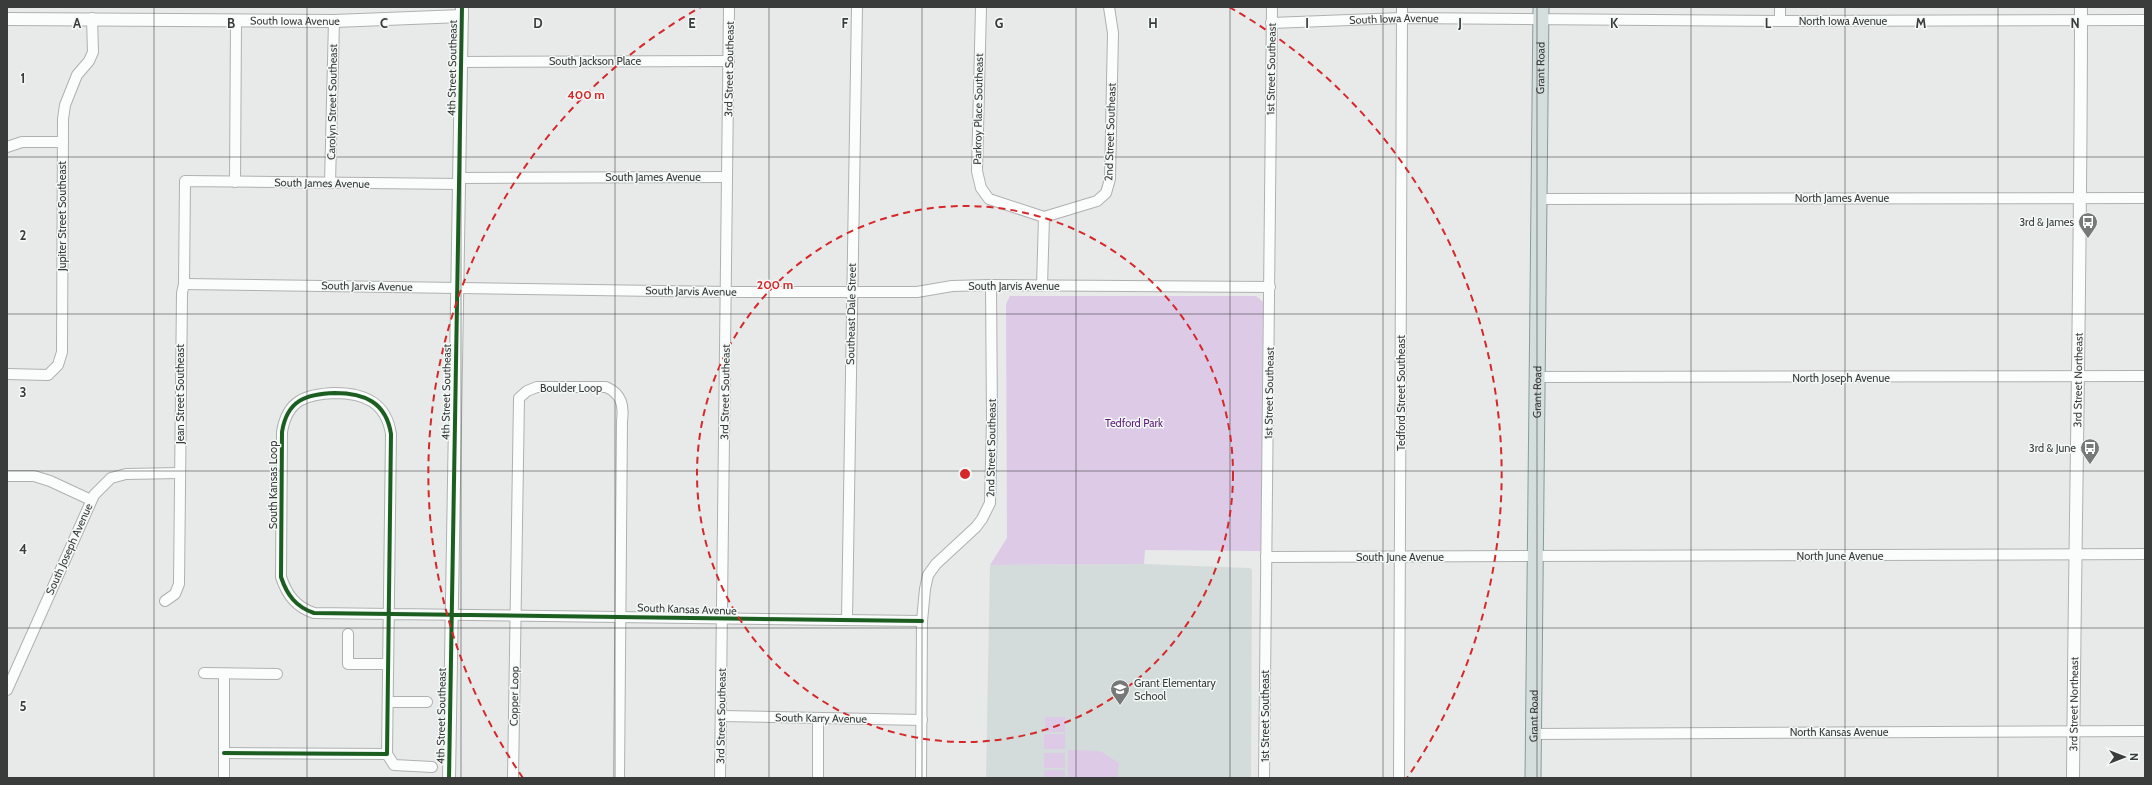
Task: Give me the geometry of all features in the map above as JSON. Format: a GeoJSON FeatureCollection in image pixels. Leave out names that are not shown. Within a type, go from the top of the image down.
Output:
{"type":"FeatureCollection","features":[{"type":"Feature","properties":{"kind":"main road","name":"Grant Road"},"geometry":{"type":"LineString","coordinates":[[1533,778],[1541,14]]}},
{"type":"Feature","properties":{"kind":"street","name":"3rd Street Southeast"},"geometry":{"type":"LineString","coordinates":[[720,778],[729,7]]}},
{"type":"Feature","properties":{"kind":"street","name":"Southeast Dale Street"},"geometry":{"type":"LineString","coordinates":[[847,620],[851,292],[857,7]]}},
{"type":"Feature","properties":{"kind":"street","name":"Parkroy Place Southeast"},"geometry":{"type":"LineString","coordinates":[[981,7],[977,172],[981,188],[989,199],[1044,217]]}},
{"type":"Feature","properties":{"kind":"street","name":"2nd Street Southeast"},"geometry":{"type":"LineString","coordinates":[[1044,217],[1097,201],[1106,193],[1110,179],[1113,33],[1109,7]]}},
{"type":"Feature","properties":{"kind":"street","name":"1st Street Southeast"},"geometry":{"type":"LineString","coordinates":[[1264,778],[1272,7]]}},
{"type":"Feature","properties":{"kind":"street","name":"Tedford Street Southeast"},"geometry":{"type":"LineString","coordinates":[[1399,778],[1402,7]]}},
{"type":"Feature","properties":{"kind":"street"},"geometry":{"type":"LineString","coordinates":[[1780,7],[1780,21]]}},
{"type":"Feature","properties":{"kind":"street","name":"3rd Street Northeast"},"geometry":{"type":"LineString","coordinates":[[2073,778],[2075,555],[2079,376],[2081,7]]}},
{"type":"Feature","properties":{"kind":"street","name":"South Iowa Avenue"},"geometry":{"type":"LineString","coordinates":[[7,18],[334,21],[462,11]]}},
{"type":"Feature","properties":{"kind":"street","name":"4th Street Southeast"},"geometry":{"type":"LineString","coordinates":[[449,778],[462,11]]}},
{"type":"Feature","properties":{"kind":"street","name":"South Iowa Avenue"},"geometry":{"type":"LineString","coordinates":[[1271,23],[1541,14]]}},
{"type":"Feature","properties":{"kind":"street","name":"North Iowa Avenue"},"geometry":{"type":"LineString","coordinates":[[1541,14],[1780,21],[2145,20]]}},
{"type":"Feature","properties":{"kind":"street","name":"Jupiter Street Southeast"},"geometry":{"type":"LineString","coordinates":[[7,374],[48,375],[58,365],[62,352],[63,119],[70,90],[77,74],[89,62],[93,52],[92,18]]}},
{"type":"Feature","properties":{"kind":"street"},"geometry":{"type":"LineString","coordinates":[[235,182],[236,21]]}},
{"type":"Feature","properties":{"kind":"street","name":"Carolyn Street Southeast"},"geometry":{"type":"LineString","coordinates":[[330,183],[334,21]]}},
{"type":"Feature","properties":{"kind":"street","name":"South Jackson Place"},"geometry":{"type":"LineString","coordinates":[[462,62],[729,61]]}},
{"type":"Feature","properties":{"kind":"street"},"geometry":{"type":"LineString","coordinates":[[7,147],[22,142],[63,142]]}},
{"type":"Feature","properties":{"kind":"street","name":"South James Avenue"},"geometry":{"type":"LineString","coordinates":[[185,182],[330,183],[727,176]]}},
{"type":"Feature","properties":{"kind":"street","name":"Jean Street Southeast"},"geometry":{"type":"LineString","coordinates":[[165,601],[175,594],[179,584],[181,309],[184,284],[185,182]]}},
{"type":"Feature","properties":{"kind":"street","name":"North James Avenue"},"geometry":{"type":"LineString","coordinates":[[1538,200],[2145,198]]}},
{"type":"Feature","properties":{"kind":"street"},"geometry":{"type":"LineString","coordinates":[[1042,286],[1044,217]]}},
{"type":"Feature","properties":{"kind":"street","name":"South Jarvis Avenue"},"geometry":{"type":"LineString","coordinates":[[184,284],[726,292],[917,292],[952,286],[991,285],[1270,287]]}},
{"type":"Feature","properties":{"kind":"street","name":"2nd Street Southeast"},"geometry":{"type":"LineString","coordinates":[[921,778],[922,621],[928,575],[942,557],[976,527],[990,503],[992,419],[991,285]]}},
{"type":"Feature","properties":{"kind":"street","name":"North Joseph Avenue"},"geometry":{"type":"LineString","coordinates":[[1537,377],[2145,376]]}},
{"type":"Feature","properties":{"kind":"street","name":"Boulder Loop"},"geometry":{"type":"LineString","coordinates":[[516,614],[519,398],[527,391],[537,387],[606,387],[613,390],[624,408],[622,421],[620,616]]}},
{"type":"Feature","properties":{"kind":"street","name":"South Kansas Loop"},"geometry":{"type":"LineString","coordinates":[[388,614],[390,426],[378,406],[370,399],[360,395],[353,393],[319,393],[305,397],[296,402],[289,411],[284,422],[282,432],[281,571],[284,587],[296,603],[304,609],[314,613],[452,615]]}},
{"type":"Feature","properties":{"kind":"street","name":"South Joseph Avenue"},"geometry":{"type":"LineString","coordinates":[[7,690],[91,500],[101,486],[111,478],[126,474],[180,473]]}},
{"type":"Feature","properties":{"kind":"street"},"geometry":{"type":"LineString","coordinates":[[7,476],[34,476],[50,481],[91,500]]}},
{"type":"Feature","properties":{"kind":"street","name":"North June Avenue"},"geometry":{"type":"LineString","coordinates":[[1535,557],[2145,554]]}},
{"type":"Feature","properties":{"kind":"street","name":"South June Avenue"},"geometry":{"type":"LineString","coordinates":[[1266,558],[1535,557]]}},
{"type":"Feature","properties":{"kind":"street"},"geometry":{"type":"LineString","coordinates":[[388,614],[387,754],[394,765],[432,767]]}},
{"type":"Feature","properties":{"kind":"street","name":"South Kansas Avenue"},"geometry":{"type":"LineString","coordinates":[[452,615],[516,614],[722,619],[922,621]]}},
{"type":"Feature","properties":{"kind":"street","name":"Copper Loop"},"geometry":{"type":"LineString","coordinates":[[513,778],[516,614]]}},
{"type":"Feature","properties":{"kind":"street"},"geometry":{"type":"LineString","coordinates":[[619,778],[620,616]]}},
{"type":"Feature","properties":{"kind":"street"},"geometry":{"type":"LineString","coordinates":[[348,634],[348,664],[388,664]]}},
{"type":"Feature","properties":{"kind":"street"},"geometry":{"type":"LineString","coordinates":[[204,673],[276,674]]}},
{"type":"Feature","properties":{"kind":"street"},"geometry":{"type":"LineString","coordinates":[[224,674],[224,778]]}},
{"type":"Feature","properties":{"kind":"street"},"geometry":{"type":"LineString","coordinates":[[388,702],[427,702]]}},
{"type":"Feature","properties":{"kind":"street","name":"South Karry Avenue"},"geometry":{"type":"LineString","coordinates":[[721,716],[922,720]]}},
{"type":"Feature","properties":{"kind":"street"},"geometry":{"type":"LineString","coordinates":[[818,718],[818,778]]}},
{"type":"Feature","properties":{"kind":"street","name":"North Kansas Avenue"},"geometry":{"type":"LineString","coordinates":[[1533,734],[2145,731]]}},
{"type":"Feature","properties":{"kind":"street"},"geometry":{"type":"LineString","coordinates":[[224,753],[387,754]]}},
{"type":"Feature","properties":{"kind":"shaded area","name":"Grant Elementary School"},"geometry":{"type":"Polygon","coordinates":[[[1144,564],[1250,568],[1252,570],[1251,778],[986,778],[990,565],[1144,564]]]}},
{"type":"Feature","properties":{"kind":"green space","name":"Tedford Park"},"geometry":{"type":"Polygon","coordinates":[[[1010,296],[1256,296],[1263,302],[1261,551],[1145,550],[1144,564],[990,565],[1007,538],[1006,304],[1010,296]]]}},
{"type":"Feature","properties":{"kind":"green space"},"geometry":{"type":"Polygon","coordinates":[[[1045,717],[1065,717],[1065,732],[1045,732],[1045,717]]]}},
{"type":"Feature","properties":{"kind":"green space"},"geometry":{"type":"Polygon","coordinates":[[[1044,734],[1065,734],[1065,749],[1044,749],[1044,734]]]}},
{"type":"Feature","properties":{"kind":"green space"},"geometry":{"type":"Polygon","coordinates":[[[1068,750],[1100,751],[1119,763],[1117,778],[1068,778],[1068,750]]]}},
{"type":"Feature","properties":{"kind":"green space"},"geometry":{"type":"Polygon","coordinates":[[[1044,753],[1065,753],[1065,768],[1044,768],[1044,753]]]}},
{"type":"Feature","properties":{"kind":"green space"},"geometry":{"type":"Polygon","coordinates":[[[1044,770],[1065,770],[1065,778],[1044,778],[1044,770]]]}},
{"type":"Feature","properties":{"kind":"cycle path"},"geometry":{"type":"LineString","coordinates":[[449,778],[462,7]]}},
{"type":"Feature","properties":{"kind":"cycle path"},"geometry":{"type":"LineString","coordinates":[[224,753],[387,754],[391,434],[384,414],[379,407],[372,402],[346,393],[315,395],[307,397],[293,406],[288,413],[282,432],[281,577],[289,595],[293,600],[297,604],[314,613],[922,621]]}},
{"type":"Feature","properties":{"kind":"place","name":"3rd & James"},"geometry":{"type":"Point","coordinates":[2088,239]}},
{"type":"Feature","properties":{"kind":"place","name":"3rd & June"},"geometry":{"type":"Point","coordinates":[2090,465]}},
{"type":"Feature","properties":{"kind":"place","name":"Grant Elementary School"},"geometry":{"type":"Point","coordinates":[1120,706]}}]}
